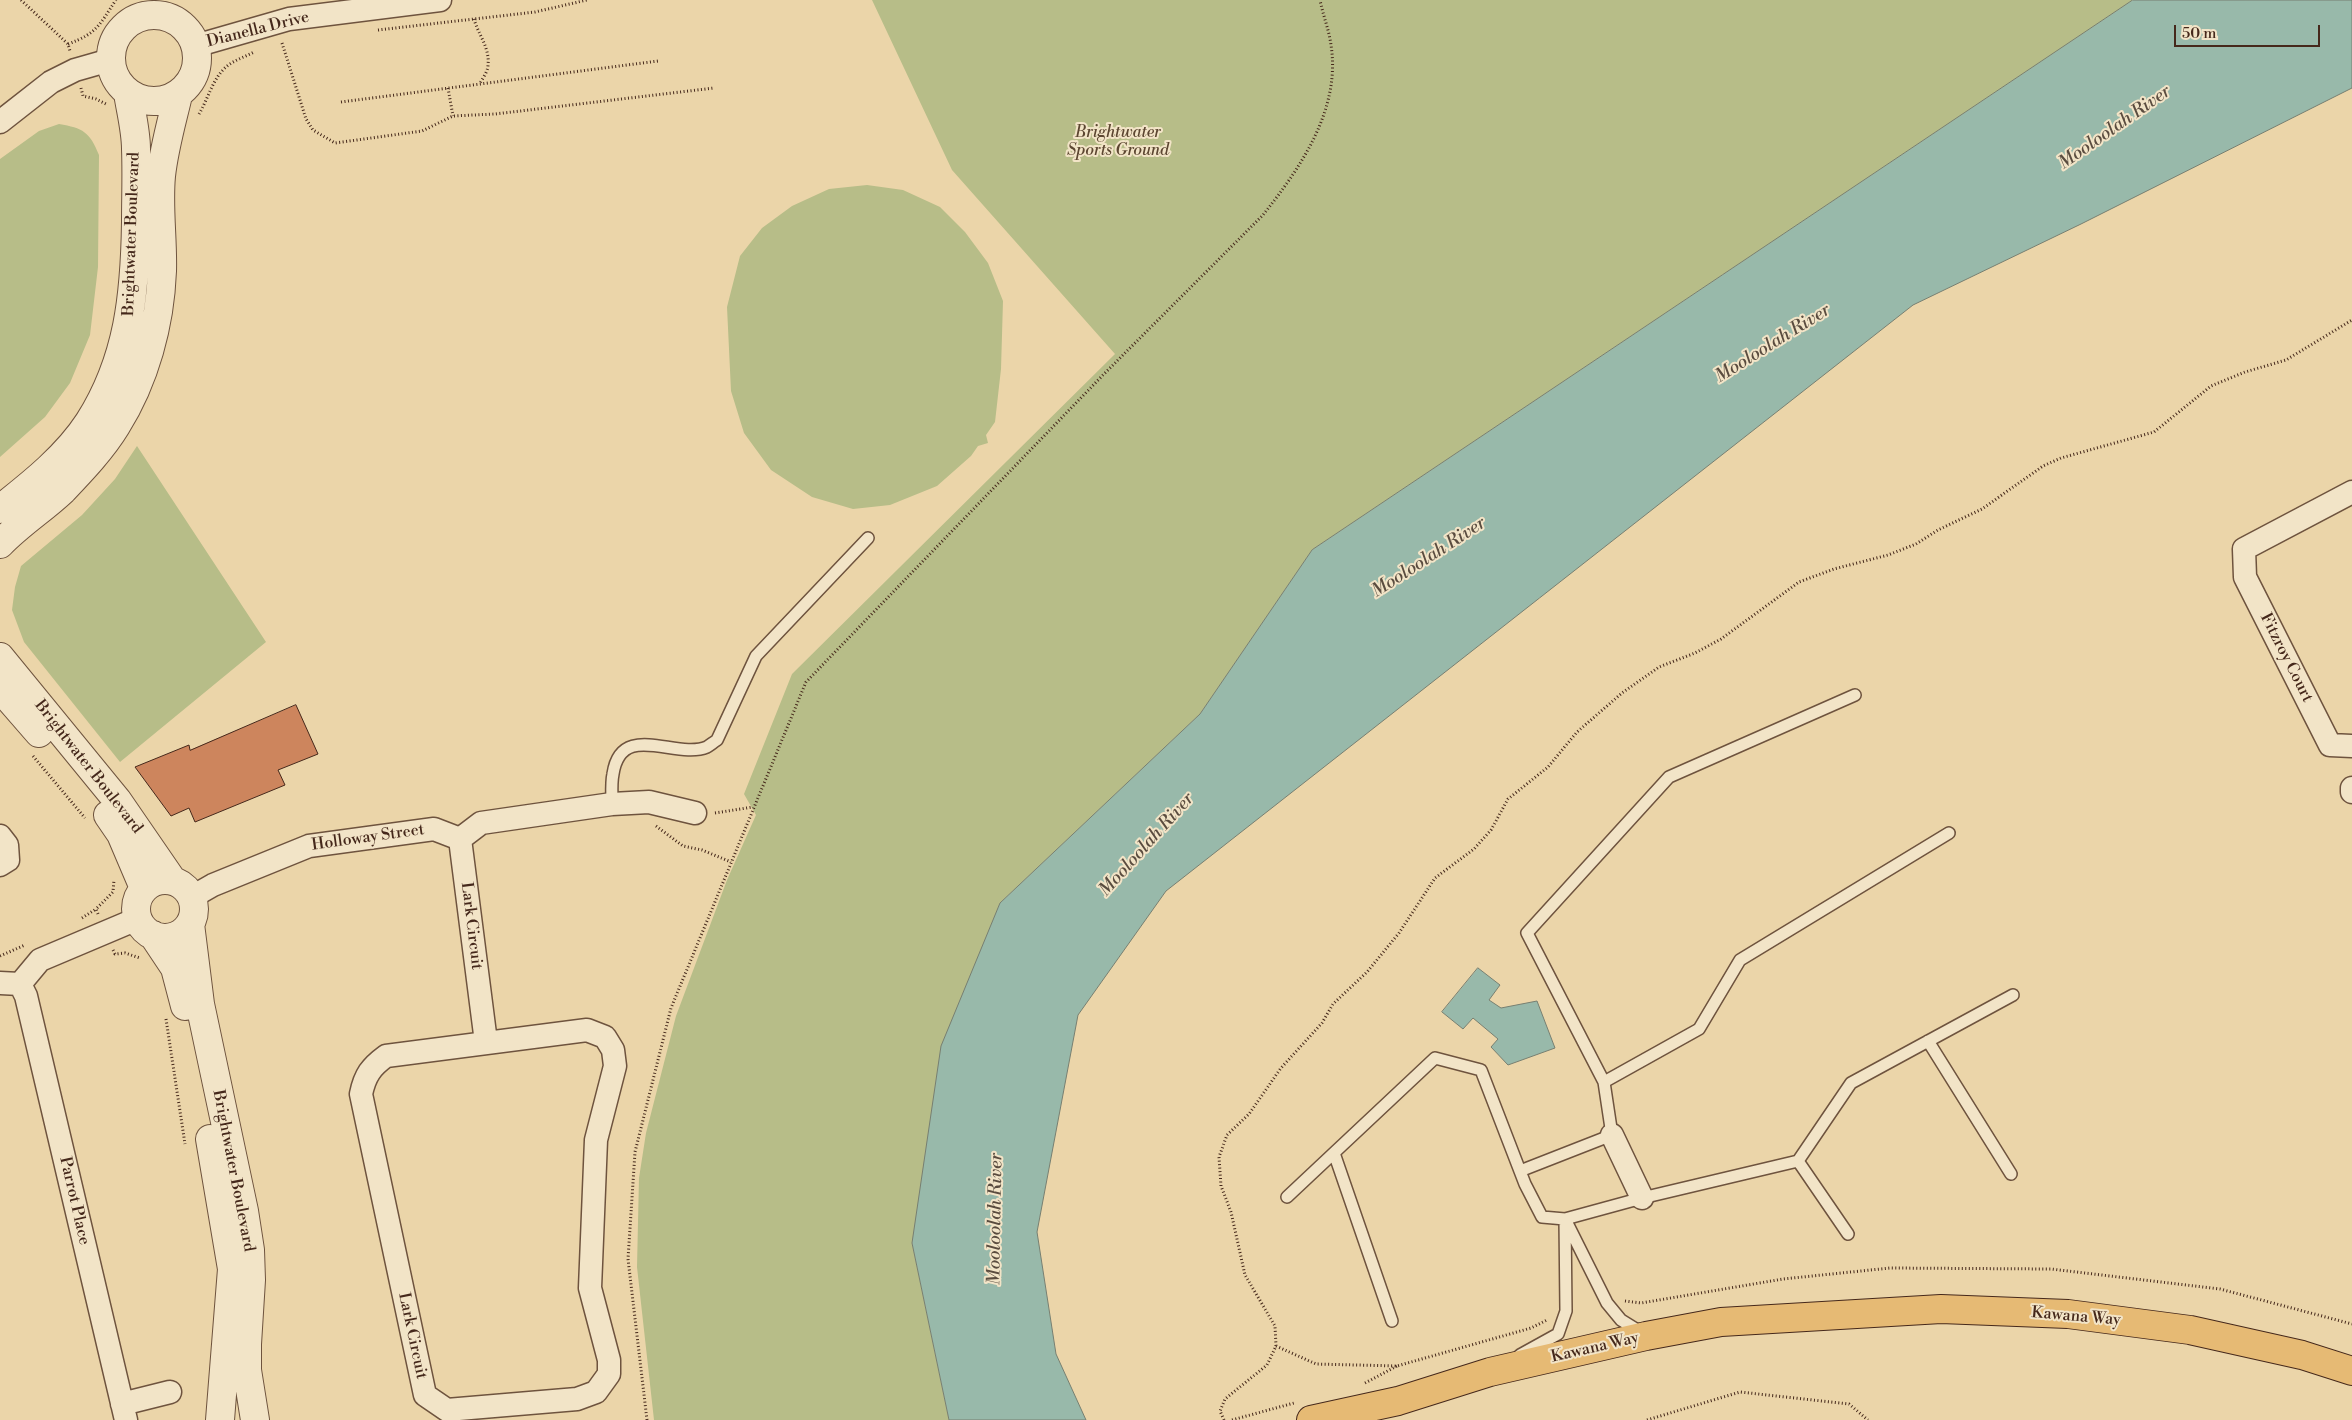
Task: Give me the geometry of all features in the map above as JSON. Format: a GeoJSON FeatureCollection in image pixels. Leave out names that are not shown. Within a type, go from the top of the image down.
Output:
{"type":"FeatureCollection","features":[{"type":"Feature","properties":{"kind":"main road","name":"Kawana Way"},"geometry":{"type":"LineString","coordinates":[[1311,1420],[1398,1401],[1490,1372],[1646,1336],[1722,1322],[1941,1309],[2068,1314],[2190,1330],[2302,1355],[2352,1370]]}},
{"type":"Feature","properties":{"kind":"main road","name":"Kawana Way"},"geometry":{"type":"LineString","coordinates":[[1398,1401],[1457,1396],[1796,1318]]}},
{"type":"Feature","properties":{"kind":"street","name":"Dianella Drive"},"geometry":{"type":"LineString","coordinates":[[195,46],[289,19],[440,0]]}},
{"type":"Feature","properties":{"kind":"street"},"geometry":{"type":"LineString","coordinates":[[128,7],[153,15],[174,11],[195,46],[197,59],[195,73],[188,85],[178,94],[166,100],[153,102],[140,99],[119,101],[119,84],[113,73],[110,60],[112,46],[128,7]]}},
{"type":"Feature","properties":{"kind":"street"},"geometry":{"type":"LineString","coordinates":[[0,122],[51,82],[75,70],[110,60]]}},
{"type":"Feature","properties":{"kind":"street","name":"Brightwater Boulevard"},"geometry":{"type":"LineString","coordinates":[[0,544],[62,490],[93,457],[116,425],[137,386],[150,349],[159,304],[162,270],[161,178],[164,152],[178,94]]}},
{"type":"Feature","properties":{"kind":"street","name":"Brightwater Boulevard"},"geometry":{"type":"LineString","coordinates":[[0,509],[31,484],[61,455],[89,423],[120,360],[132,301],[136,235],[136,148],[119,101]]}},
{"type":"Feature","properties":{"kind":"street","name":"Fitzroy Court"},"geometry":{"type":"LineString","coordinates":[[2352,492],[2244,549],[2245,578],[2330,745],[2352,746]]}},
{"type":"Feature","properties":{"kind":"street","name":"Brightwater Boulevard"},"geometry":{"type":"LineString","coordinates":[[0,657],[117,800],[182,888]]}},
{"type":"Feature","properties":{"kind":"street","name":"Brightwater Boulevard"},"geometry":{"type":"LineString","coordinates":[[0,688],[111,819],[121,834],[144,888]]}},
{"type":"Feature","properties":{"kind":"street"},"geometry":{"type":"LineString","coordinates":[[460,839],[481,824],[612,804],[648,802],[695,813]]}},
{"type":"Feature","properties":{"kind":"street","name":"Holloway Street"},"geometry":{"type":"LineString","coordinates":[[182,888],[213,885],[309,846],[434,829],[460,839]]}},
{"type":"Feature","properties":{"kind":"street"},"geometry":{"type":"LineString","coordinates":[[0,836],[7,845],[8,860],[0,865]]}},
{"type":"Feature","properties":{"kind":"street","name":"Lark Circuit"},"geometry":{"type":"LineString","coordinates":[[460,839],[486,1042]]}},
{"type":"Feature","properties":{"kind":"street"},"geometry":{"type":"LineString","coordinates":[[10,983],[40,960],[145,927],[170,938],[185,931],[190,924],[194,911],[182,888],[152,882],[144,888],[136,902],[145,927]]}},
{"type":"Feature","properties":{"kind":"street","name":"Brightwater Boulevard"},"geometry":{"type":"LineString","coordinates":[[190,924],[200,1004],[244,1211],[250,1250],[252,1280],[247,1370],[255,1420]]}},
{"type":"Feature","properties":{"kind":"street","name":"Brightwater Boulevard"},"geometry":{"type":"LineString","coordinates":[[145,927],[175,968],[185,1004],[232,1268],[220,1420]]}},
{"type":"Feature","properties":{"kind":"street","name":"Parrot Place"},"geometry":{"type":"LineString","coordinates":[[10,983],[26,996],[124,1412]]}},
{"type":"Feature","properties":{"kind":"street","name":"Lark Circuit"},"geometry":{"type":"LineString","coordinates":[[587,1030],[605,1037],[613,1050],[614,1066],[596,1140],[590,1288],[609,1360],[609,1374],[596,1392],[577,1399],[447,1410],[425,1395],[361,1094],[364,1079],[372,1066],[386,1056],[486,1042],[587,1030]]}},
{"type":"Feature","properties":{"kind":"street"},"geometry":{"type":"LineString","coordinates":[[1612,1134],[1642,1198]]}},
{"type":"Feature","properties":{"kind":"street"},"geometry":{"type":"LineString","coordinates":[[124,1412],[170,1392]]}},
{"type":"Feature","properties":{"kind":"lane"},"geometry":{"type":"LineString","coordinates":[[612,804],[612,774],[618,756],[628,747],[643,744],[695,749],[708,747],[716,740],[756,656],[868,538]]}},
{"type":"Feature","properties":{"kind":"lane"},"geometry":{"type":"LineString","coordinates":[[1520,1171],[1612,1134],[1604,1082],[1527,933],[1669,776],[1855,695]]}},
{"type":"Feature","properties":{"kind":"lane"},"geometry":{"type":"LineString","coordinates":[[1604,1082],[1699,1029],[1740,960],[1949,834]]}},
{"type":"Feature","properties":{"kind":"lane"},"geometry":{"type":"LineString","coordinates":[[1287,1197],[1435,1058],[1481,1070],[1520,1171],[1542,1217],[1565,1219],[1642,1198],[1798,1161],[1851,1083],[2013,995]]}},
{"type":"Feature","properties":{"kind":"lane"},"geometry":{"type":"LineString","coordinates":[[1928,1041],[2011,1174]]}},
{"type":"Feature","properties":{"kind":"lane"},"geometry":{"type":"LineString","coordinates":[[1334,1153],[1392,1321]]}},
{"type":"Feature","properties":{"kind":"lane"},"geometry":{"type":"LineString","coordinates":[[1798,1161],[1848,1234]]}},
{"type":"Feature","properties":{"kind":"lane"},"geometry":{"type":"LineString","coordinates":[[1565,1219],[1607,1303],[1621,1320],[1646,1336]]}},
{"type":"Feature","properties":{"kind":"lane"},"geometry":{"type":"LineString","coordinates":[[1490,1372],[1558,1334],[1566,1311],[1565,1219]]}},
{"type":"Feature","properties":{"kind":"path"},"geometry":{"type":"LineString","coordinates":[[21,0],[68,44],[87,37],[128,7]]}},
{"type":"Feature","properties":{"kind":"path"},"geometry":{"type":"LineString","coordinates":[[647,1420],[628,1259],[635,1152],[671,1008],[806,682],[1104,374],[1263,215],[1283,190],[1320,128],[1330,93],[1331,46],[1320,0]]}},
{"type":"Feature","properties":{"kind":"path"},"geometry":{"type":"LineString","coordinates":[[474,19],[477,32],[485,42],[488,65],[480,84]]}},
{"type":"Feature","properties":{"kind":"path"},"geometry":{"type":"LineString","coordinates":[[282,43],[306,119],[313,130],[335,143],[422,131],[453,116],[495,114],[714,88]]}},
{"type":"Feature","properties":{"kind":"path"},"geometry":{"type":"LineString","coordinates":[[341,102],[658,61]]}},
{"type":"Feature","properties":{"kind":"path"},"geometry":{"type":"LineString","coordinates":[[448,88],[453,116]]}},
{"type":"Feature","properties":{"kind":"path"},"geometry":{"type":"LineString","coordinates":[[83,96],[105,102],[119,101]]}},
{"type":"Feature","properties":{"kind":"path"},"geometry":{"type":"LineString","coordinates":[[31,753],[86,818]]}},
{"type":"Feature","properties":{"kind":"path"},"geometry":{"type":"LineString","coordinates":[[695,813],[726,813],[753,807]]}},
{"type":"Feature","properties":{"kind":"path"},"geometry":{"type":"LineString","coordinates":[[652,823],[682,846],[702,850],[731,862]]}},
{"type":"Feature","properties":{"kind":"path"},"geometry":{"type":"LineString","coordinates":[[98,916],[96,909],[113,892],[115,874]]}},
{"type":"Feature","properties":{"kind":"path"},"geometry":{"type":"LineString","coordinates":[[112,948],[115,954]]}},
{"type":"Feature","properties":{"kind":"path"},"geometry":{"type":"LineString","coordinates":[[106,956],[125,953],[147,962]]}},
{"type":"Feature","properties":{"kind":"path"},"geometry":{"type":"LineString","coordinates":[[165,1014],[186,1148]]}},
{"type":"Feature","properties":{"kind":"path"},"geometry":{"type":"LineString","coordinates":[[1647,1420],[1740,1392],[1848,1404],[1868,1420]]}},
{"type":"Feature","properties":{"kind":"green space","name":"Brightwater Sports Ground"},"geometry":{"type":"Polygon","coordinates":[[[872,0],[2133,0],[1312,550],[1200,714],[1000,903],[912,1243],[949,1420],[654,1420],[637,1267],[639,1178],[646,1133],[676,1016],[727,880],[756,815],[744,794],[792,674],[1115,354],[952,170],[872,0]]]}},
{"type":"Feature","properties":{"kind":"green space"},"geometry":{"type":"Polygon","coordinates":[[[59,124],[74,127],[85,132],[99,155],[98,267],[90,335],[70,383],[45,417],[0,457],[0,159],[39,131],[59,124]]]}},
{"type":"Feature","properties":{"kind":"green space"},"geometry":{"type":"Polygon","coordinates":[[[867,185],[903,190],[940,207],[965,232],[988,263],[1003,301],[1001,369],[995,422],[986,435],[988,443],[978,446],[971,456],[937,486],[890,505],[853,509],[812,497],[771,470],[744,433],[731,391],[727,307],[740,256],[762,228],[792,206],[829,189],[867,185]]]}},
{"type":"Feature","properties":{"kind":"green space"},"geometry":{"type":"Polygon","coordinates":[[[137,446],[266,642],[120,762],[24,642],[12,610],[15,587],[21,566],[82,515],[115,479],[137,446]]]}},
{"type":"Feature","properties":{"kind":"water","name":"Mooloolah River"},"geometry":{"type":"Polygon","coordinates":[[[2133,0],[2352,0],[2352,88],[2081,224],[1913,305],[1166,891],[1078,1015],[1037,1232],[1056,1354],[1086,1420],[949,1420],[912,1243],[941,1046],[1000,903],[1200,714],[1312,550],[2133,0]]]}},
{"type":"Feature","properties":{"kind":"water"},"geometry":{"type":"Polygon","coordinates":[[[1478,968],[1500,985],[1489,1000],[1501,1008],[1537,1001],[1555,1048],[1508,1065],[1491,1047],[1498,1039],[1473,1018],[1463,1029],[1442,1012],[1478,968]]]}},
{"type":"Feature","properties":{"kind":"building"},"geometry":{"type":"Polygon","coordinates":[[[296,705],[318,754],[278,770],[285,785],[195,822],[189,808],[171,816],[135,767],[189,745],[190,750],[296,705]]]}}]}
